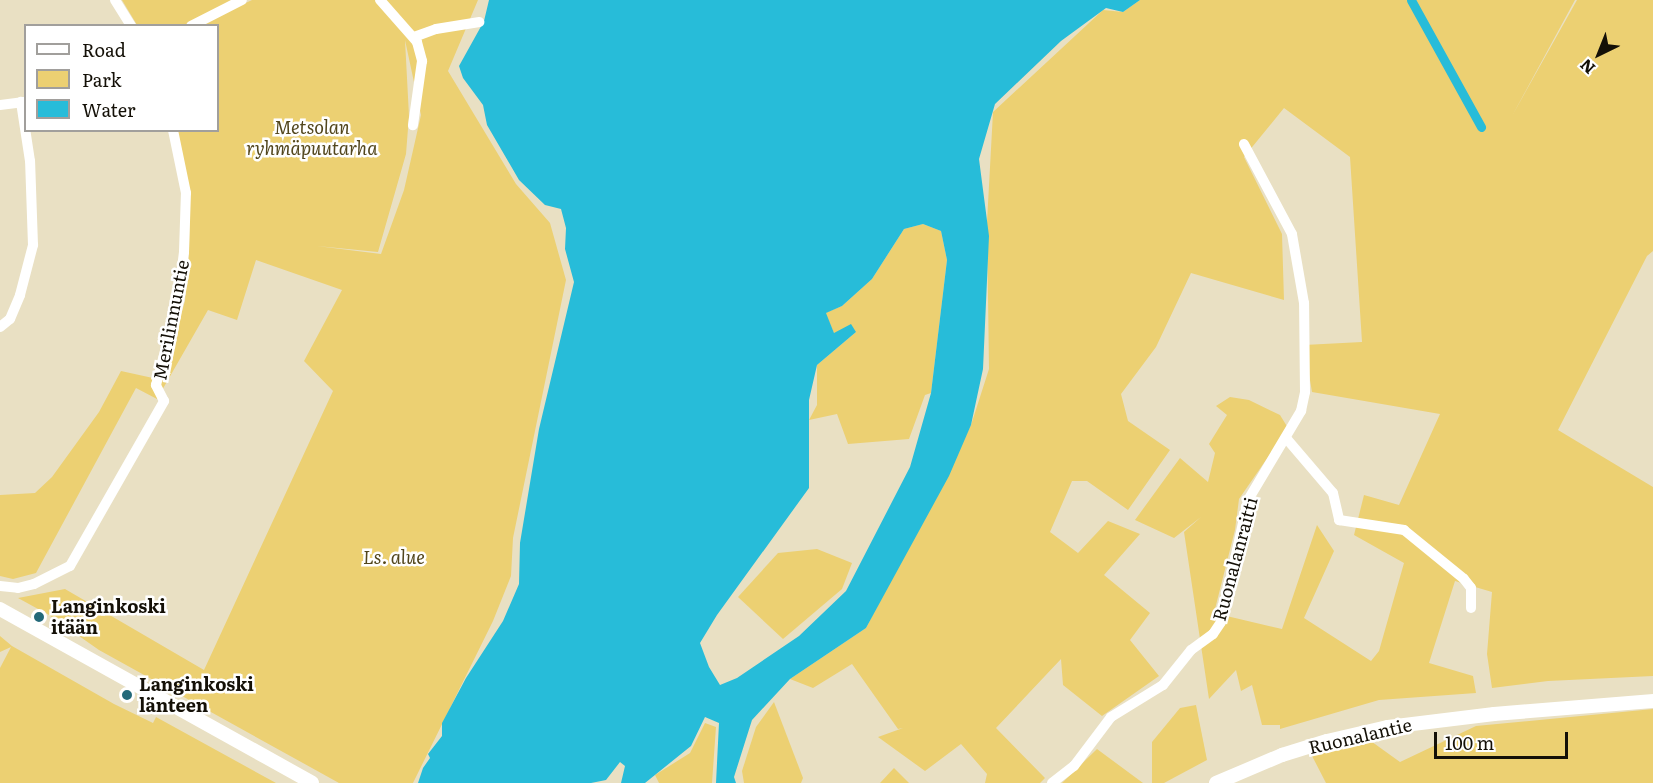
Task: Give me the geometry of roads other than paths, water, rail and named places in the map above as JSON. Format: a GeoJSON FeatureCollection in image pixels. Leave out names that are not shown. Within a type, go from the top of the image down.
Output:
{"type":"FeatureCollection","features":[{"type":"Feature","properties":{"kind":"street"},"geometry":{"type":"LineString","coordinates":[[115,0],[130,24]]}},
{"type":"Feature","properties":{"kind":"street"},"geometry":{"type":"LineString","coordinates":[[195,24],[242,0]]}},
{"type":"Feature","properties":{"kind":"street"},"geometry":{"type":"LineString","coordinates":[[380,0],[414,38],[422,61],[413,125]]}},
{"type":"Feature","properties":{"kind":"street"},"geometry":{"type":"LineString","coordinates":[[414,38],[436,29],[478,22]]}},
{"type":"Feature","properties":{"kind":"street"},"geometry":{"type":"LineString","coordinates":[[0,105],[23,102]]}},
{"type":"Feature","properties":{"kind":"street"},"geometry":{"type":"LineString","coordinates":[[0,327],[10,319],[20,295],[33,245],[27,132]]}},
{"type":"Feature","properties":{"kind":"street","name":"Merilinnuntie"},"geometry":{"type":"LineString","coordinates":[[0,585],[18,588],[34,584],[70,566],[164,401],[156,385],[177,306],[184,252],[186,193],[173,132]]}},
{"type":"Feature","properties":{"kind":"street","name":"Ruonalanraitti"},"geometry":{"type":"LineString","coordinates":[[1052,783],[1074,766],[1111,717],[1163,685],[1191,650],[1213,634],[1221,622],[1248,500],[1260,475],[1286,438],[1300,411],[1305,392],[1304,303],[1292,234],[1244,144]]}},
{"type":"Feature","properties":{"kind":"street"},"geometry":{"type":"LineString","coordinates":[[1286,438],[1333,493],[1339,520],[1404,530],[1464,579],[1471,588],[1470,608]]}},
{"type":"Feature","properties":{"kind":"street"},"geometry":{"type":"LineString","coordinates":[[0,609],[312,783]]}},
{"type":"Feature","properties":{"kind":"street","name":"Ruonalantie"},"geometry":{"type":"LineString","coordinates":[[1219,782],[1282,755],[1327,741],[1388,727],[1494,714],[1653,701]]}},
{"type":"Feature","properties":{"kind":"water"},"geometry":{"type":"Polygon","coordinates":[[[489,0],[1140,0],[1123,12],[1106,8],[1061,41],[995,104],[979,159],[989,236],[983,369],[971,425],[949,476],[866,628],[790,679],[752,720],[734,777],[736,783],[716,783],[719,723],[705,717],[691,746],[645,783],[621,783],[625,766],[620,762],[606,780],[591,783],[418,783],[423,768],[430,758],[428,754],[442,736],[442,723],[466,678],[503,621],[519,584],[520,543],[539,429],[574,282],[565,249],[566,228],[561,209],[545,205],[519,180],[487,125],[483,105],[463,78],[459,66],[484,21],[489,0]],[[923,224],[904,229],[872,279],[842,306],[826,313],[834,333],[851,324],[856,332],[817,365],[809,400],[809,488],[717,615],[700,643],[709,667],[720,685],[737,678],[799,636],[846,591],[910,467],[931,393],[947,260],[941,231],[923,224]]]}},
{"type":"Feature","properties":{"kind":"waterway"},"geometry":{"type":"LineString","coordinates":[[1411,0],[1481,127]]}},
{"type":"Feature","properties":{"kind":"place","name":"Langinkoski itään"},"geometry":{"type":"Point","coordinates":[39,617]}},
{"type":"Feature","properties":{"kind":"place","name":"Langinkoski länteen"},"geometry":{"type":"Point","coordinates":[127,695]}},
{"type":"Feature","properties":{"kind":"park label","name":"Metsolan ryhmäpuutarha"},"geometry":{"type":"Point","coordinates":[312,138]}},
{"type":"Feature","properties":{"kind":"park label","name":"Ls. alue"},"geometry":{"type":"Point","coordinates":[394,557]}}]}
